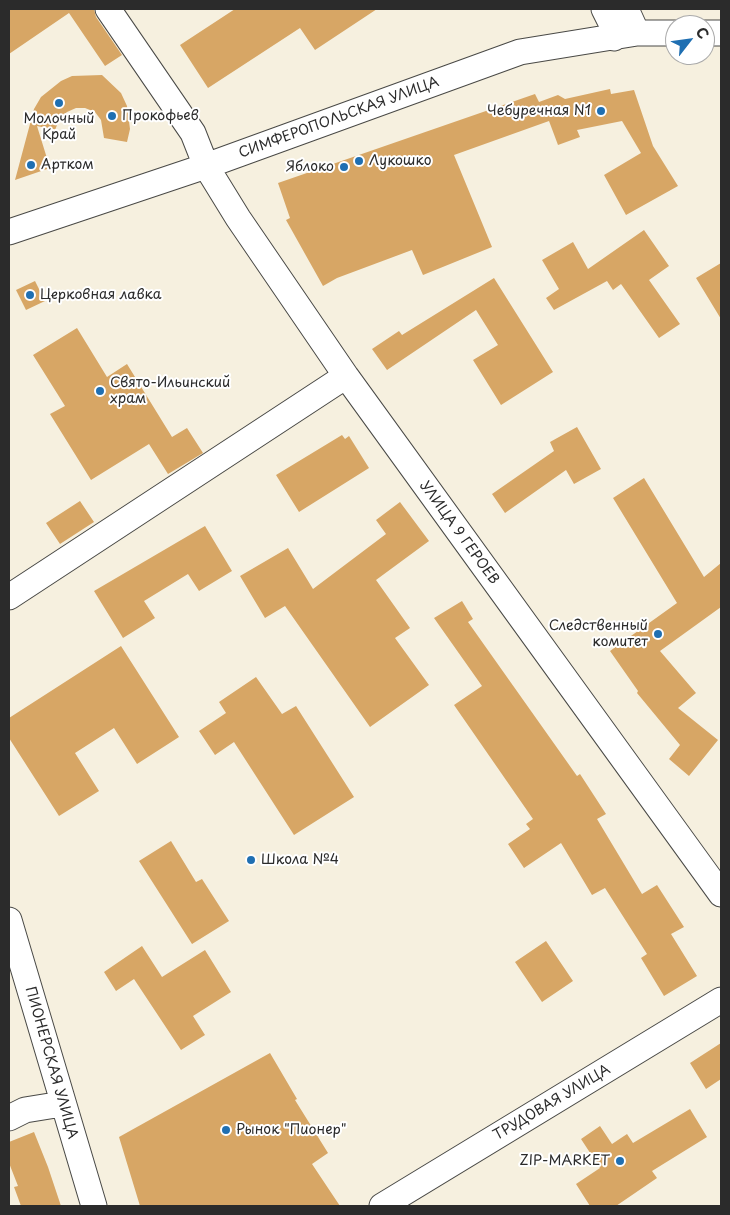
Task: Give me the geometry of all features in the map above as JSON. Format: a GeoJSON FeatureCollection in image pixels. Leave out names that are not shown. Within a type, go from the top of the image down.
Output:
{"type":"FeatureCollection","features":[{"type":"Feature","properties":{"kind":"street","name":"УЛИЦА 9 ГЕРОЕВ"},"geometry":{"type":"LineString","coordinates":[[108,9],[193,133],[206,166],[346,376],[721,894]]}},
{"type":"Feature","properties":{"kind":"street"},"geometry":{"type":"LineString","coordinates":[[604,9],[611,23],[625,35]]}},
{"type":"Feature","properties":{"kind":"street"},"geometry":{"type":"LineString","coordinates":[[625,35],[626,9]]}},
{"type":"Feature","properties":{"kind":"street","name":"СИМФЕРОПОЛЬСКАЯ УЛИЦА"},"geometry":{"type":"LineString","coordinates":[[9,232],[206,166],[520,52],[625,35],[665,33]]}},
{"type":"Feature","properties":{"kind":"street"},"geometry":{"type":"LineString","coordinates":[[9,597],[346,376]]}},
{"type":"Feature","properties":{"kind":"street","name":"ПИОНЕРСКАЯ УЛИЦА"},"geometry":{"type":"LineString","coordinates":[[9,920],[62,1104],[94,1206]]}},
{"type":"Feature","properties":{"kind":"street","name":"ТРУДОВАЯ УЛИЦА"},"geometry":{"type":"LineString","coordinates":[[382,1206],[721,1000]]}},
{"type":"Feature","properties":{"kind":"street"},"geometry":{"type":"LineString","coordinates":[[9,1118],[25,1110],[62,1104]]}},
{"type":"Feature","properties":{"kind":"building"},"geometry":{"type":"Polygon","coordinates":[[[9,9],[94,9],[96,17],[122,55],[105,66],[69,13],[9,54],[9,9]]]}},
{"type":"Feature","properties":{"kind":"building"},"geometry":{"type":"Polygon","coordinates":[[[235,9],[377,9],[315,50],[300,28],[208,88],[180,45],[235,9]]]}},
{"type":"Feature","properties":{"kind":"building"},"geometry":{"type":"Polygon","coordinates":[[[102,75],[121,93],[127,106],[130,129],[127,142],[104,138],[101,120],[95,112],[85,108],[76,108],[60,118],[55,130],[37,126],[50,168],[15,180],[34,109],[41,97],[61,81],[72,76],[102,75]]]}},
{"type":"Feature","properties":{"kind":"building"},"geometry":{"type":"Polygon","coordinates":[[[610,89],[611,94],[634,90],[653,146],[678,186],[626,215],[604,175],[641,153],[622,121],[577,130],[580,137],[558,145],[549,121],[454,155],[492,247],[423,275],[412,250],[337,278],[323,286],[286,220],[290,218],[278,183],[535,94],[539,102],[558,95],[565,99],[610,89]]]}},
{"type":"Feature","properties":{"kind":"building"},"geometry":{"type":"Polygon","coordinates":[[[644,230],[669,266],[649,280],[680,324],[659,338],[621,284],[613,290],[607,281],[554,310],[546,298],[559,289],[542,260],[573,242],[588,269],[644,230]]]}},
{"type":"Feature","properties":{"kind":"building"},"geometry":{"type":"Polygon","coordinates":[[[721,263],[721,319],[696,278],[721,263]]]}},
{"type":"Feature","properties":{"kind":"building"},"geometry":{"type":"Polygon","coordinates":[[[494,278],[553,372],[501,405],[473,360],[498,345],[476,310],[387,370],[372,349],[399,331],[402,335],[494,278]]]}},
{"type":"Feature","properties":{"kind":"building","name":"Церковная лавка"},"geometry":{"type":"Polygon","coordinates":[[[35,281],[45,301],[26,310],[16,290],[35,281]]]}},
{"type":"Feature","properties":{"kind":"building","name":"Свято-Ильинский храм"},"geometry":{"type":"Polygon","coordinates":[[[77,328],[107,377],[127,364],[172,437],[187,428],[203,453],[168,474],[149,444],[91,480],[50,414],[65,406],[33,355],[77,328]]]}},
{"type":"Feature","properties":{"kind":"building"},"geometry":{"type":"Polygon","coordinates":[[[577,427],[601,469],[574,484],[566,470],[505,513],[492,494],[554,451],[550,442],[577,427]]]}},
{"type":"Feature","properties":{"kind":"building"},"geometry":{"type":"Polygon","coordinates":[[[342,435],[345,439],[349,436],[369,468],[299,512],[276,475],[342,435]]]}},
{"type":"Feature","properties":{"kind":"building"},"geometry":{"type":"Polygon","coordinates":[[[644,478],[704,577],[721,563],[721,607],[660,651],[696,693],[678,708],[718,740],[689,776],[669,759],[680,745],[637,693],[638,691],[610,651],[677,603],[613,498],[644,478]]]}},
{"type":"Feature","properties":{"kind":"building"},"geometry":{"type":"Polygon","coordinates":[[[80,501],[94,522],[60,544],[46,523],[80,501]]]}},
{"type":"Feature","properties":{"kind":"building"},"geometry":{"type":"Polygon","coordinates":[[[400,502],[429,541],[376,580],[410,628],[395,638],[429,685],[370,727],[285,606],[265,618],[240,576],[288,548],[313,589],[386,534],[376,520],[400,502]]]}},
{"type":"Feature","properties":{"kind":"building"},"geometry":{"type":"Polygon","coordinates":[[[205,526],[232,571],[199,591],[188,574],[144,601],[155,618],[123,638],[94,591],[205,526]]]}},
{"type":"Feature","properties":{"kind":"building"},"geometry":{"type":"Polygon","coordinates":[[[462,601],[473,619],[468,622],[577,776],[580,774],[606,814],[597,819],[642,894],[657,885],[684,927],[671,934],[697,976],[664,996],[641,958],[647,954],[605,888],[592,895],[561,843],[524,868],[508,844],[530,829],[526,824],[533,819],[454,705],[482,686],[434,618],[462,601]]]}},
{"type":"Feature","properties":{"kind":"building"},"geometry":{"type":"Polygon","coordinates":[[[121,646],[179,737],[137,764],[114,728],[75,753],[99,791],[59,816],[9,738],[9,718],[121,646]]]}},
{"type":"Feature","properties":{"kind":"building"},"geometry":{"type":"Polygon","coordinates":[[[256,677],[282,714],[296,706],[354,797],[294,835],[234,742],[215,755],[199,731],[226,713],[219,702],[256,677]]]}},
{"type":"Feature","properties":{"kind":"building"},"geometry":{"type":"Polygon","coordinates":[[[171,841],[196,882],[202,879],[229,921],[192,944],[139,861],[171,841]]]}},
{"type":"Feature","properties":{"kind":"building"},"geometry":{"type":"Polygon","coordinates":[[[546,941],[573,981],[542,1002],[515,962],[546,941]]]}},
{"type":"Feature","properties":{"kind":"building"},"geometry":{"type":"Polygon","coordinates":[[[142,946],[162,977],[205,950],[231,992],[193,1016],[205,1035],[181,1050],[134,979],[116,991],[104,972],[142,946]]]}},
{"type":"Feature","properties":{"kind":"building"},"geometry":{"type":"Polygon","coordinates":[[[721,1043],[721,1079],[706,1089],[690,1063],[721,1043]]]}},
{"type":"Feature","properties":{"kind":"building","name":"Рынок \"Пионер\""},"geometry":{"type":"Polygon","coordinates":[[[270,1053],[297,1099],[295,1100],[328,1153],[312,1164],[340,1206],[140,1206],[119,1137],[270,1053]]]}},
{"type":"Feature","properties":{"kind":"building"},"geometry":{"type":"Polygon","coordinates":[[[690,1109],[707,1137],[652,1171],[657,1178],[616,1206],[590,1206],[576,1184],[600,1168],[581,1139],[600,1126],[612,1144],[627,1134],[633,1143],[690,1109]]]}},
{"type":"Feature","properties":{"kind":"building"},"geometry":{"type":"Polygon","coordinates":[[[34,1132],[61,1206],[21,1206],[14,1187],[18,1186],[9,1163],[9,1142],[34,1132]]]}},
{"type":"Feature","properties":{"kind":"place","name":"Молочный Край"},"geometry":{"type":"Point","coordinates":[59,103]}},
{"type":"Feature","properties":{"kind":"place","name":"Чебуречная N1"},"geometry":{"type":"Point","coordinates":[601,111]}},
{"type":"Feature","properties":{"kind":"place","name":"Прокофьев"},"geometry":{"type":"Point","coordinates":[112,116]}},
{"type":"Feature","properties":{"kind":"place","name":"Лукошко"},"geometry":{"type":"Point","coordinates":[359,161]}},
{"type":"Feature","properties":{"kind":"place","name":"Артком"},"geometry":{"type":"Point","coordinates":[31,165]}},
{"type":"Feature","properties":{"kind":"place","name":"Яблоко"},"geometry":{"type":"Point","coordinates":[344,167]}},
{"type":"Feature","properties":{"kind":"place","name":"Церковная лавка"},"geometry":{"type":"Point","coordinates":[30,295]}},
{"type":"Feature","properties":{"kind":"place","name":"Свято-Ильинский храм"},"geometry":{"type":"Point","coordinates":[100,391]}},
{"type":"Feature","properties":{"kind":"place","name":"Следственный комитет"},"geometry":{"type":"Point","coordinates":[658,634]}},
{"type":"Feature","properties":{"kind":"place","name":"Школа №4"},"geometry":{"type":"Point","coordinates":[251,860]}},
{"type":"Feature","properties":{"kind":"place","name":"Рынок \"Пионер\""},"geometry":{"type":"Point","coordinates":[226,1130]}},
{"type":"Feature","properties":{"kind":"place","name":"ZIP-MARKET"},"geometry":{"type":"Point","coordinates":[620,1161]}}]}
